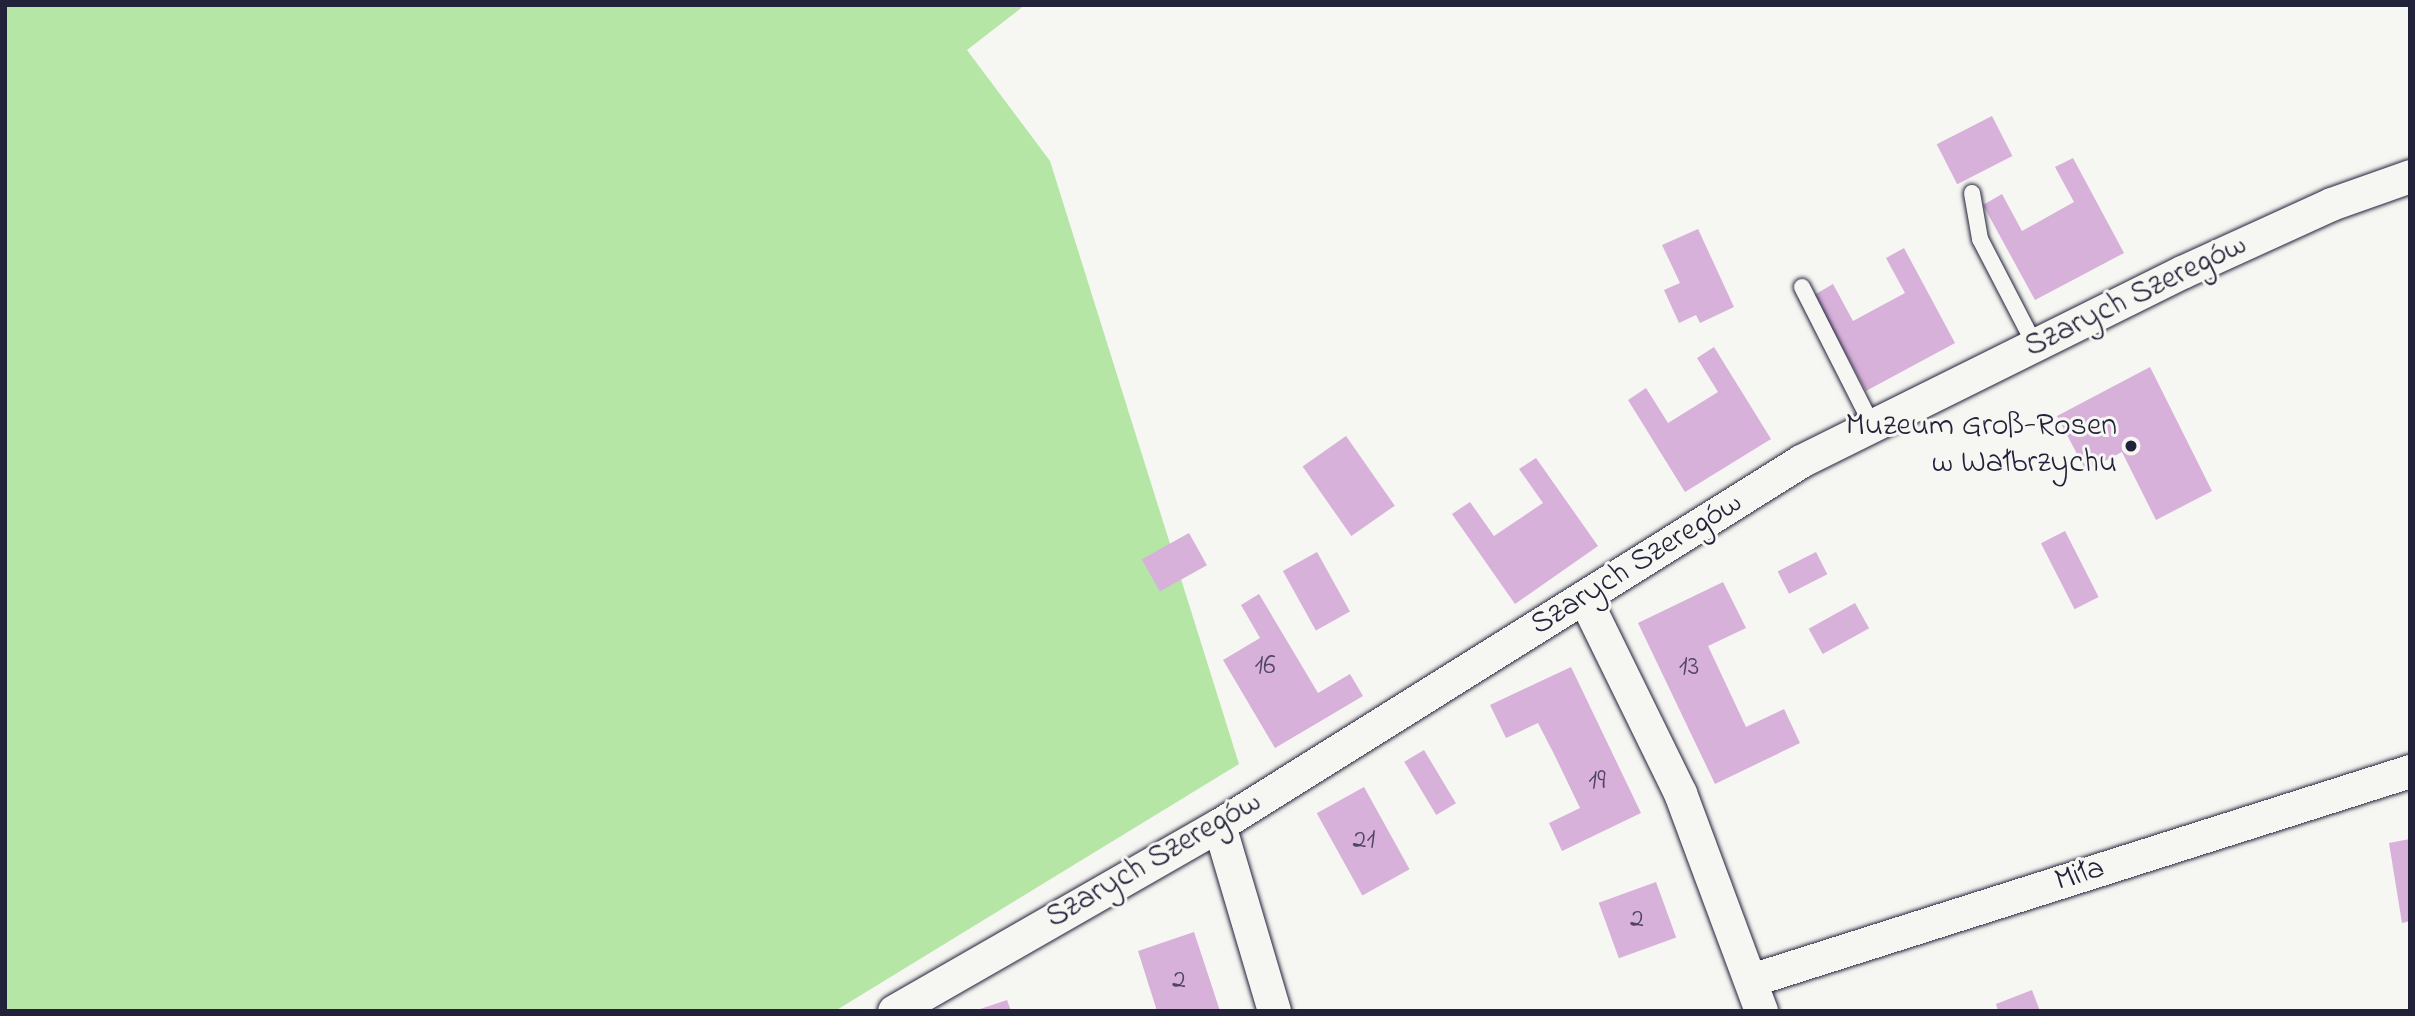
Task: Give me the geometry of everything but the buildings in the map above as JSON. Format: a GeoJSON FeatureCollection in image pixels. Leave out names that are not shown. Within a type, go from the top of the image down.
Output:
{"type":"FeatureCollection","features":[{"type":"Feature","properties":{"kind":"street","name":"Szarych Szeregów"},"geometry":{"type":"LineString","coordinates":[[894,1011],[1219,825],[1586,599],[1801,461],[2294,221],[2410,176]]}},
{"type":"Feature","properties":{"kind":"street","name":"Miła"},"geometry":{"type":"LineString","coordinates":[[1586,599],[1680,793],[1756,996],[2410,771]]}},
{"type":"Feature","properties":{"kind":"street"},"geometry":{"type":"LineString","coordinates":[[1219,825],[1274,1011]]}},
{"type":"Feature","properties":{"kind":"lane"},"geometry":{"type":"LineString","coordinates":[[1972,193],[1980,239],[2035,345]]}},
{"type":"Feature","properties":{"kind":"lane"},"geometry":{"type":"LineString","coordinates":[[1802,287],[1872,425]]}},
{"type":"Feature","properties":{"kind":"green space"},"geometry":{"type":"Polygon","coordinates":[[[5,5],[1025,5],[967,50],[1050,161],[1239,764],[835,1011],[5,1011],[5,5]]]}},
{"type":"Feature","properties":{"kind":"place","name":"Muzeum Groß-Rosen w Wałbrzychu"},"geometry":{"type":"Point","coordinates":[2131,446]}}]}
